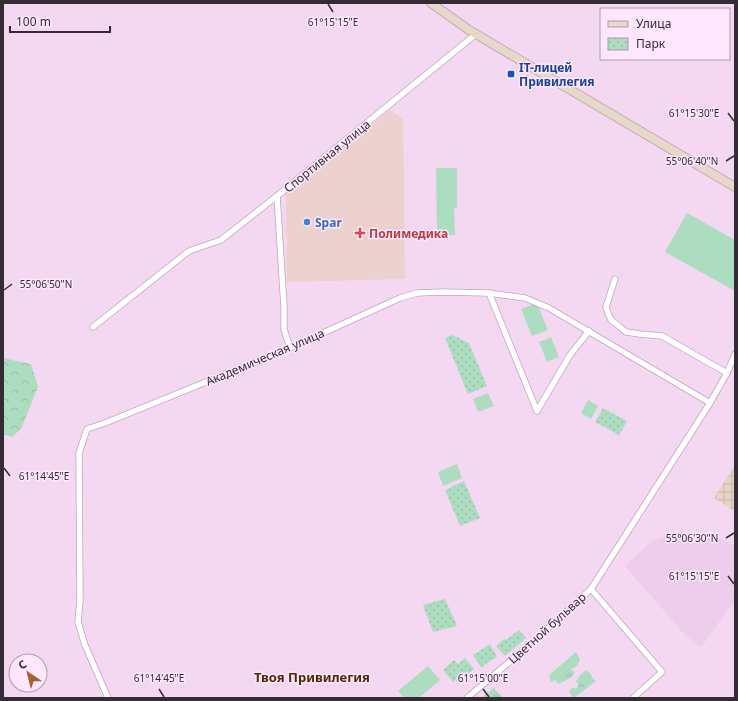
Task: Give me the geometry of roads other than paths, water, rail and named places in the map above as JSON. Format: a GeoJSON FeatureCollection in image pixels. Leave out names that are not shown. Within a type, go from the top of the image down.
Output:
{"type":"FeatureCollection","features":[{"type":"Feature","properties":{"kind":"street"},"geometry":{"type":"LineString","coordinates":[[432,3],[476,34],[735,187]]}},
{"type":"Feature","properties":{"kind":"street","name":"Спортивная улица"},"geometry":{"type":"LineString","coordinates":[[290,348],[284,329],[277,196],[476,34]]}},
{"type":"Feature","properties":{"kind":"street"},"geometry":{"type":"LineString","coordinates":[[93,327],[189,252],[221,240],[277,196]]}},
{"type":"Feature","properties":{"kind":"street"},"geometry":{"type":"LineString","coordinates":[[615,279],[606,307],[615,323],[626,332],[662,336],[727,373]]}},
{"type":"Feature","properties":{"kind":"street","name":"Академическая улица"},"geometry":{"type":"LineString","coordinates":[[108,698],[85,645],[78,622],[80,601],[79,453],[87,429],[290,348],[408,295],[417,293],[489,293],[525,298],[549,308],[710,403]]}},
{"type":"Feature","properties":{"kind":"street"},"geometry":{"type":"LineString","coordinates":[[489,293],[537,411],[570,355],[589,331]]}},
{"type":"Feature","properties":{"kind":"street","name":"Цветной бульвар"},"geometry":{"type":"LineString","coordinates":[[467,698],[542,634],[591,589],[710,403],[727,373],[735,354]]}},
{"type":"Feature","properties":{"kind":"street"},"geometry":{"type":"LineString","coordinates":[[591,589],[662,672],[633,698]]}},
{"type":"Feature","properties":{"kind":"place","name":"IT-лицей Привилегия"},"geometry":{"type":"Point","coordinates":[511,74]}},
{"type":"Feature","properties":{"kind":"place","name":"Spar"},"geometry":{"type":"Point","coordinates":[307,222]}},
{"type":"Feature","properties":{"kind":"place","name":"Полимедика"},"geometry":{"type":"Point","coordinates":[360,233]}},
{"type":"Feature","properties":{"kind":"district","name":"Твоя Привилегия"},"geometry":{"type":"Point","coordinates":[312,677]}}]}
